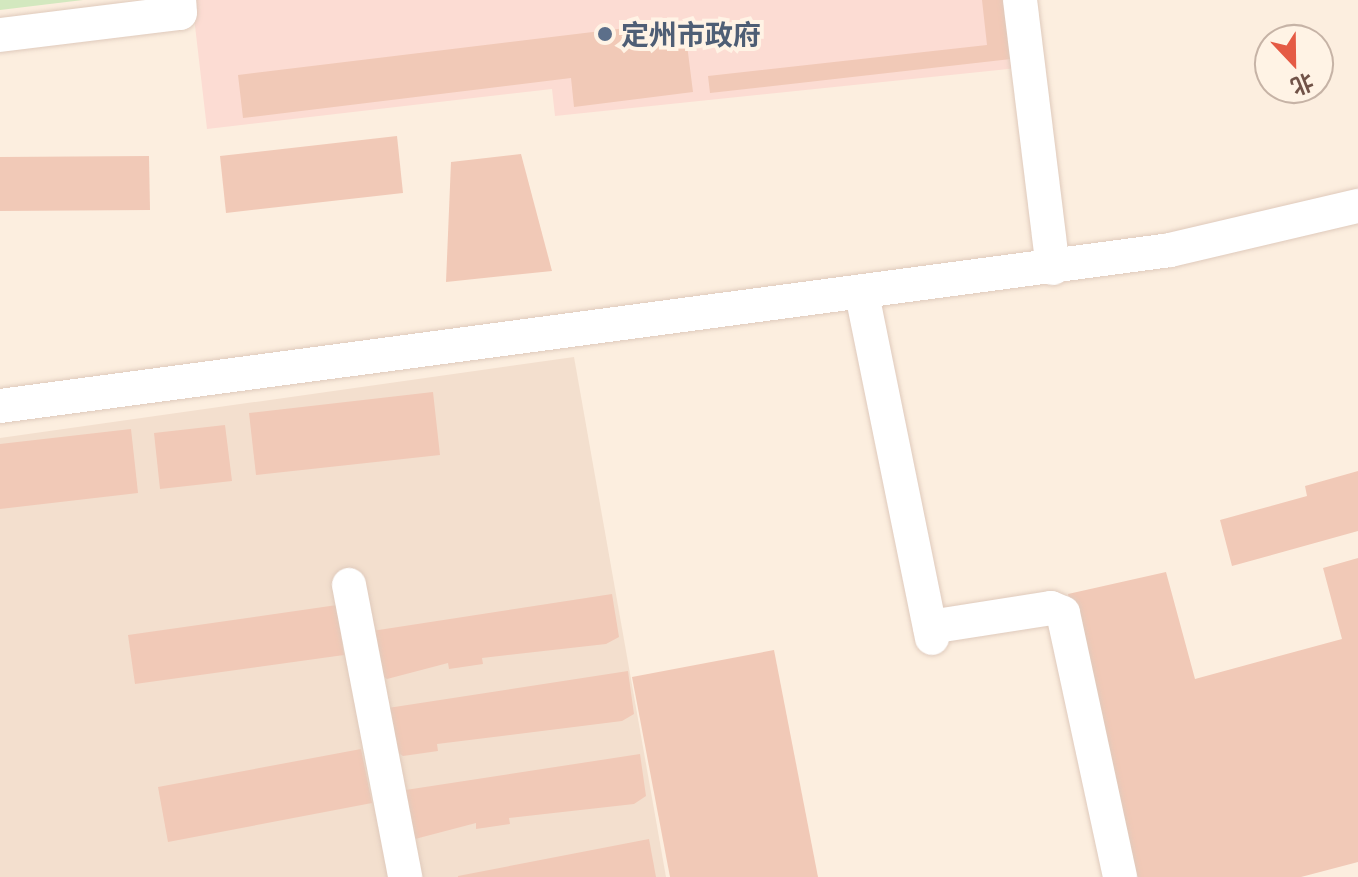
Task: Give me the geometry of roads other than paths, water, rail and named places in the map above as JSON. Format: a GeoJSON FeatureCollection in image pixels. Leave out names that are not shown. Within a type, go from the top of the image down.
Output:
{"type":"FeatureCollection","features":[{"type":"Feature","properties":{"kind":"street"},"geometry":{"type":"LineString","coordinates":[[0,35],[180,13],[179,0]]}},
{"type":"Feature","properties":{"kind":"street"},"geometry":{"type":"LineString","coordinates":[[1020,0],[1053,268]]}},
{"type":"Feature","properties":{"kind":"street"},"geometry":{"type":"LineString","coordinates":[[0,406],[1053,268],[1170,250],[1358,206]]}},
{"type":"Feature","properties":{"kind":"street"},"geometry":{"type":"LineString","coordinates":[[862,294],[931,632],[1051,608],[1063,613],[1120,877]]}},
{"type":"Feature","properties":{"kind":"street"},"geometry":{"type":"LineString","coordinates":[[349,585],[405,877]]}},
{"type":"Feature","properties":{"kind":"place","name":"定州市政府"},"geometry":{"type":"Point","coordinates":[605,34]}}]}
